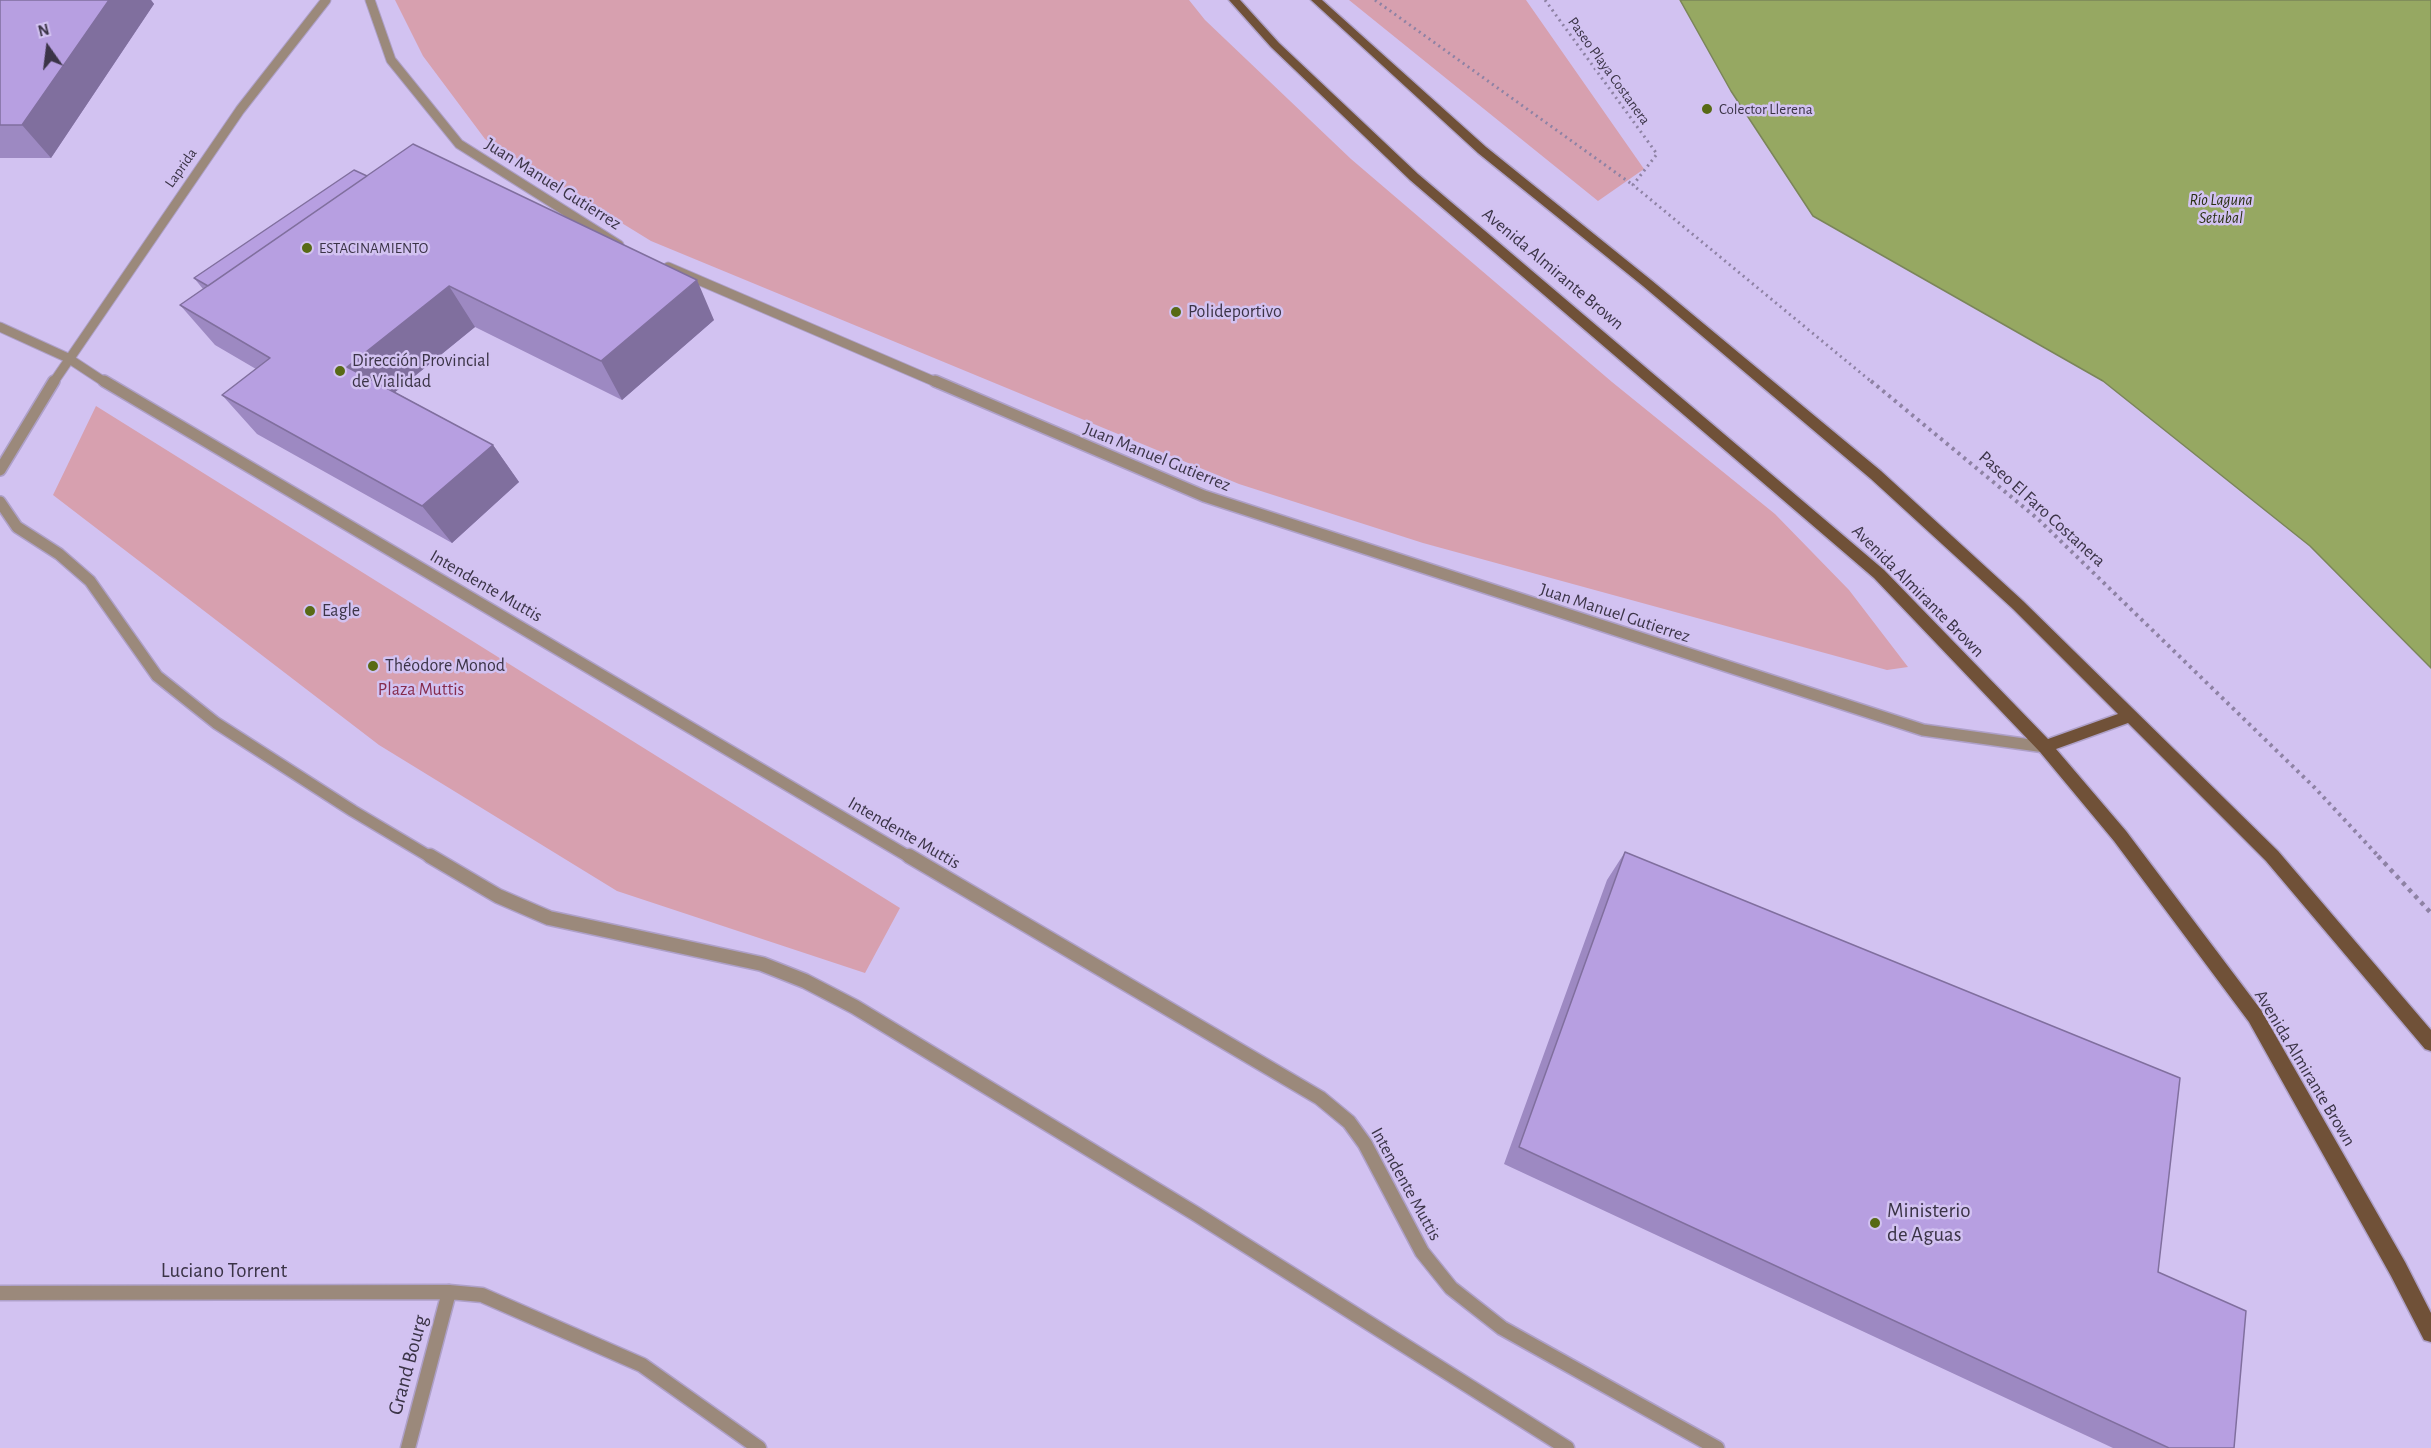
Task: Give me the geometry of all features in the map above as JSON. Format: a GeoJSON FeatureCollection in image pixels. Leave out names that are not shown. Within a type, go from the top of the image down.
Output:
{"type":"FeatureCollection","features":[{"type":"Feature","properties":{"kind":"main road","name":"Avenida Almirante Brown"},"geometry":{"type":"LineString","coordinates":[[1234,0],[1275,45],[1414,177],[1879,574],[2045,747],[2120,836],[2255,1016],[2398,1269],[2431,1333]]}},
{"type":"Feature","properties":{"kind":"main road"},"geometry":{"type":"LineString","coordinates":[[1316,0],[1482,150],[1647,283],[1876,475],[2018,605],[2272,856],[2431,1043]]}},
{"type":"Feature","properties":{"kind":"main road"},"geometry":{"type":"LineString","coordinates":[[2045,747],[2130,716]]}},
{"type":"Feature","properties":{"kind":"street","name":"Laprida"},"geometry":{"type":"LineString","coordinates":[[0,470],[68,358],[240,110],[326,0]]}},
{"type":"Feature","properties":{"kind":"street","name":"Juan Manuel Gutierrez"},"geometry":{"type":"LineString","coordinates":[[370,0],[391,60],[459,144],[626,249]]}},
{"type":"Feature","properties":{"kind":"street","name":"Juan Manuel Gutierrez"},"geometry":{"type":"LineString","coordinates":[[658,262],[1204,496],[1923,730],[2045,747]]}},
{"type":"Feature","properties":{"kind":"street","name":"Intendente Muttis"},"geometry":{"type":"LineString","coordinates":[[0,327],[68,358],[132,399],[1320,1098],[1349,1122],[1365,1144],[1422,1252],[1451,1288],[1502,1328],[1717,1448]]}},
{"type":"Feature","properties":{"kind":"street"},"geometry":{"type":"LineString","coordinates":[[0,502],[17,527],[59,554],[90,581],[157,676],[216,723],[353,812],[498,896],[549,918],[762,964],[805,981],[855,1007],[1196,1214],[1567,1448]]}},
{"type":"Feature","properties":{"kind":"street","name":"Luciano Torrent"},"geometry":{"type":"LineString","coordinates":[[0,1293],[449,1292],[482,1295],[642,1365],[759,1448]]}},
{"type":"Feature","properties":{"kind":"street","name":"Grand Bourg"},"geometry":{"type":"LineString","coordinates":[[408,1448],[449,1292]]}},
{"type":"Feature","properties":{"kind":"path","name":"Paseo El Faro Costanera"},"geometry":{"type":"LineString","coordinates":[[1375,0],[1633,185],[2038,519],[2314,787],[2431,914]]}},
{"type":"Feature","properties":{"kind":"path","name":"Paseo Playa Costanera"},"geometry":{"type":"LineString","coordinates":[[1545,0],[1656,154],[1633,185]]}},
{"type":"Feature","properties":{"kind":"green space","name":"Polideportivo"},"geometry":{"type":"Polygon","coordinates":[[[395,0],[1189,0],[1205,20],[1351,159],[1612,382],[1775,514],[1849,590],[1908,667],[1887,670],[1423,543],[1239,484],[651,241],[485,139],[423,56],[395,0]]]}},
{"type":"Feature","properties":{"kind":"green space"},"geometry":{"type":"Polygon","coordinates":[[[1349,0],[1526,0],[1644,169],[1598,201],[1349,0]]]}},
{"type":"Feature","properties":{"kind":"green space","name":"Plaza Muttis"},"geometry":{"type":"Polygon","coordinates":[[[96,406],[900,908],[865,973],[617,891],[379,745],[53,495],[96,406]]]}},
{"type":"Feature","properties":{"kind":"water","name":"Río Laguna Setubal"},"geometry":{"type":"Polygon","coordinates":[[[1680,0],[2431,0],[2431,668],[2310,546],[2103,381],[1813,216],[1731,91],[1680,0]]]}},
{"type":"Feature","properties":{"kind":"building"},"geometry":{"type":"Polygon","coordinates":[[[0,0],[109,0],[22,125],[0,125],[0,0]]]}},
{"type":"Feature","properties":{"kind":"building","name":"Dirección Provincial de Vialidad"},"geometry":{"type":"Polygon","coordinates":[[[413,144],[697,280],[601,361],[449,286],[347,367],[493,445],[422,506],[222,395],[270,358],[180,305],[413,144]]]}},
{"type":"Feature","properties":{"kind":"building"},"geometry":{"type":"Polygon","coordinates":[[[354,170],[367,176],[208,286],[194,278],[354,170]]]}},
{"type":"Feature","properties":{"kind":"building","name":"Ministerio de Aguas"},"geometry":{"type":"Polygon","coordinates":[[[1625,852],[2180,1078],[2158,1272],[2246,1311],[2234,1448],[2169,1448],[1519,1147],[1625,852]]]}},
{"type":"Feature","properties":{"kind":"place","name":"Colector Llerena"},"geometry":{"type":"Point","coordinates":[1707,109]}},
{"type":"Feature","properties":{"kind":"place","name":"ESTACINAMIENTO"},"geometry":{"type":"Point","coordinates":[307,248]}},
{"type":"Feature","properties":{"kind":"place","name":"Polideportivo"},"geometry":{"type":"Point","coordinates":[1176,312]}},
{"type":"Feature","properties":{"kind":"place","name":"Dirección Provincial de Vialidad"},"geometry":{"type":"Point","coordinates":[340,371]}},
{"type":"Feature","properties":{"kind":"place","name":"Eagle"},"geometry":{"type":"Point","coordinates":[310,611]}},
{"type":"Feature","properties":{"kind":"place","name":"Théodore Monod"},"geometry":{"type":"Point","coordinates":[373,666]}},
{"type":"Feature","properties":{"kind":"place","name":"Ministerio de Aguas"},"geometry":{"type":"Point","coordinates":[1875,1223]}}]}
